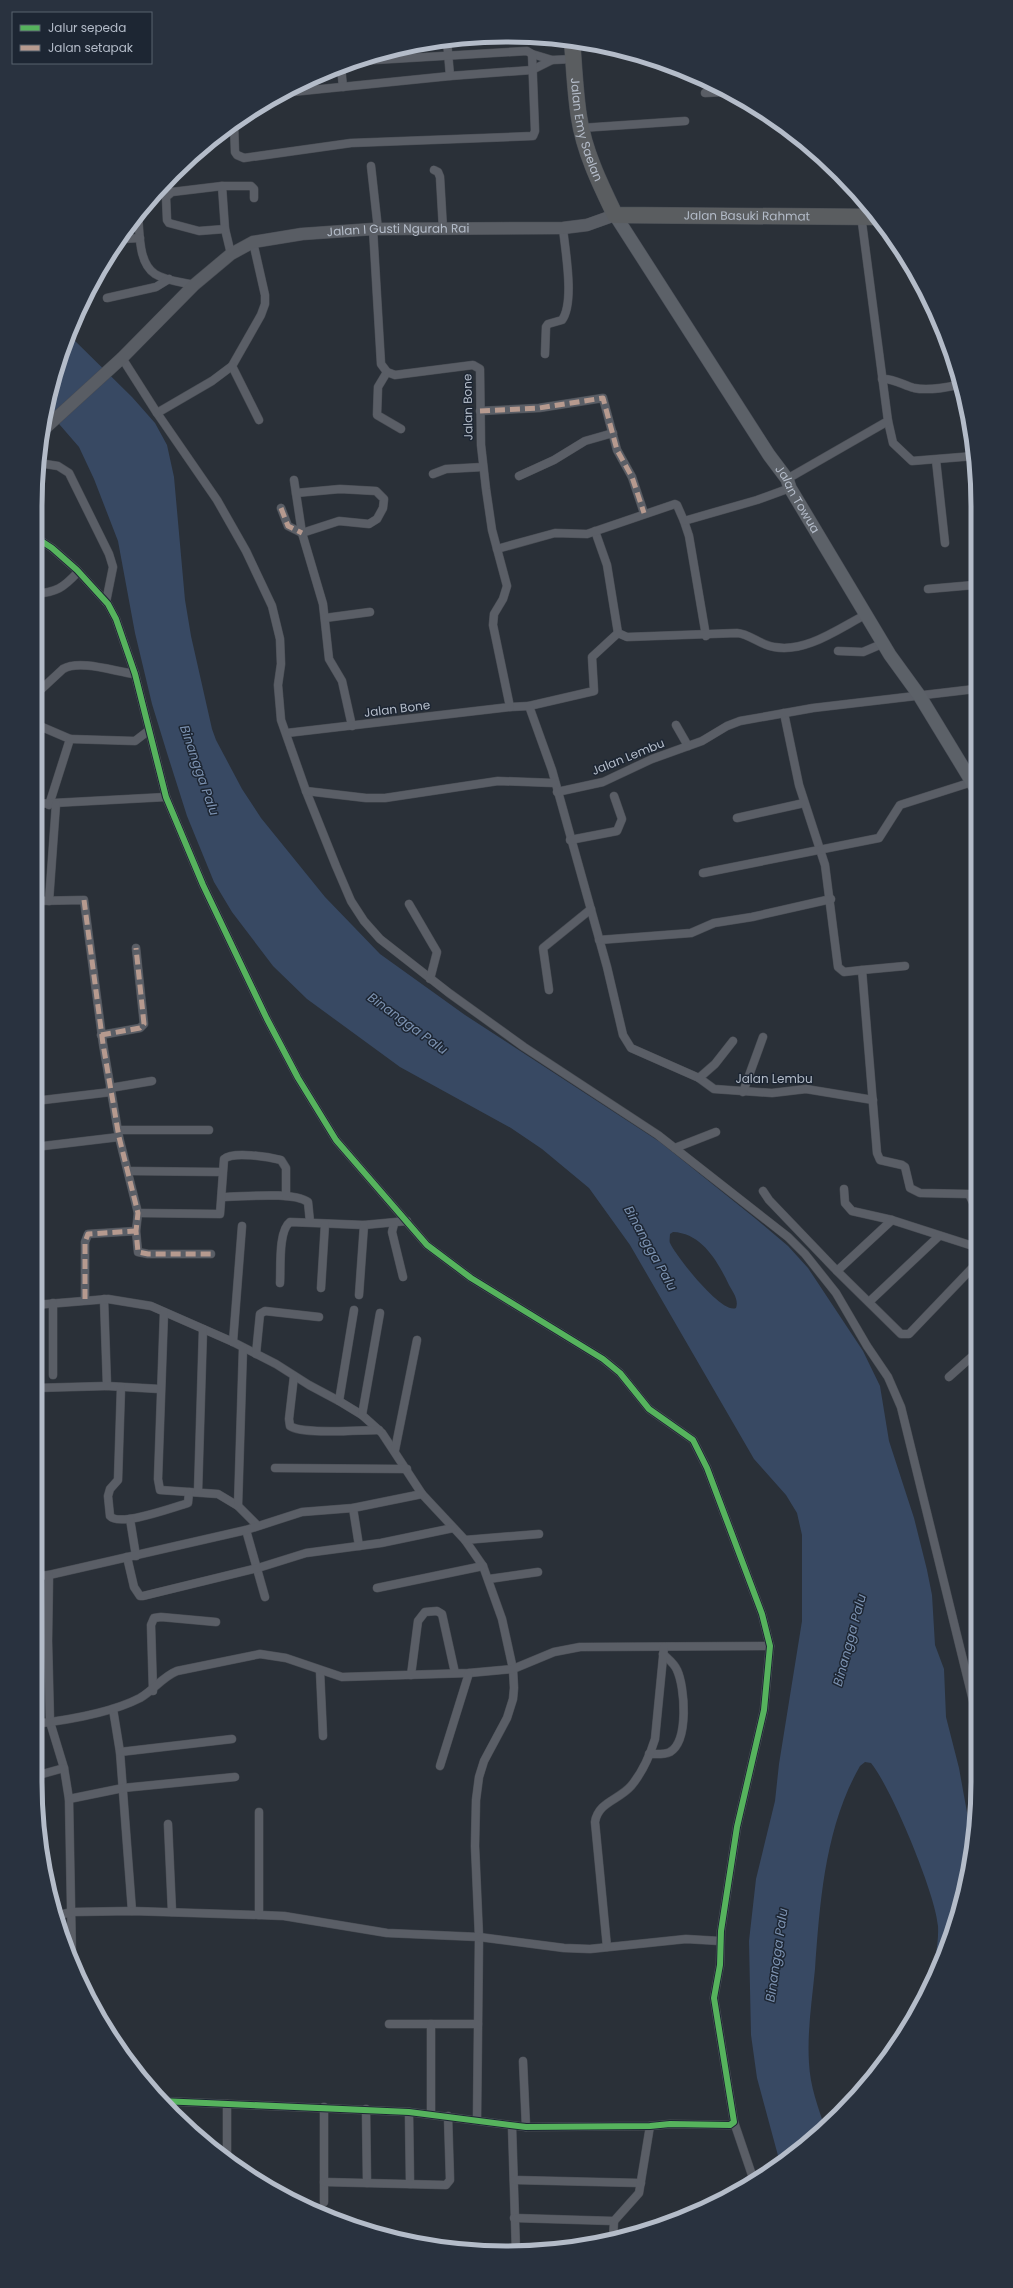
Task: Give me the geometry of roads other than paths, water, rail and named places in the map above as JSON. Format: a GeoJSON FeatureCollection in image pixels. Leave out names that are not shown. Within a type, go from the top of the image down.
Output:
{"type":"FeatureCollection","features":[{"type":"Feature","properties":{"kind":"highway","name":"Jalan Emy Saelan"},"geometry":{"type":"LineString","coordinates":[[573,47],[582,128],[602,189],[615,214]]}},
{"type":"Feature","properties":{"kind":"highway","name":"Jalan Basuki Rahmat"},"geometry":{"type":"LineString","coordinates":[[615,214],[869,216]]}},
{"type":"Feature","properties":{"kind":"main road","name":"Jalan I Gusti Ngurah Rai"},"geometry":{"type":"LineString","coordinates":[[50,424],[122,358],[194,285],[231,254],[253,242],[287,235],[376,229],[563,228],[587,224],[615,214]]}},
{"type":"Feature","properties":{"kind":"main road","name":"Jalan Towua"},"geometry":{"type":"LineString","coordinates":[[615,214],[788,483],[884,643],[919,695],[971,779]]}},
{"type":"Feature","properties":{"kind":"street"},"geometry":{"type":"LineString","coordinates":[[447,46],[450,76]]}},
{"type":"Feature","properties":{"kind":"street"},"geometry":{"type":"LineString","coordinates":[[381,59],[527,51],[552,60],[574,59]]}},
{"type":"Feature","properties":{"kind":"street"},"geometry":{"type":"LineString","coordinates":[[234,130],[237,155],[244,158],[351,143],[533,136],[535,131],[532,54]]}},
{"type":"Feature","properties":{"kind":"street"},"geometry":{"type":"LineString","coordinates":[[296,92],[450,76],[532,70],[552,60]]}},
{"type":"Feature","properties":{"kind":"street"},"geometry":{"type":"LineString","coordinates":[[342,73],[343,87]]}},
{"type":"Feature","properties":{"kind":"street"},"geometry":{"type":"LineString","coordinates":[[705,93],[716,92]]}},
{"type":"Feature","properties":{"kind":"street"},"geometry":{"type":"LineString","coordinates":[[582,128],[685,121]]}},
{"type":"Feature","properties":{"kind":"street"},"geometry":{"type":"LineString","coordinates":[[371,166],[376,229],[381,364],[387,372],[378,387],[377,415],[401,429]]}},
{"type":"Feature","properties":{"kind":"street"},"geometry":{"type":"LineString","coordinates":[[434,170],[438,172],[440,177],[442,229]]}},
{"type":"Feature","properties":{"kind":"street"},"geometry":{"type":"LineString","coordinates":[[222,186],[225,228],[231,254]]}},
{"type":"Feature","properties":{"kind":"street"},"geometry":{"type":"LineString","coordinates":[[225,228],[199,231],[169,223],[166,213],[166,198],[172,192],[222,186],[251,186],[254,189],[254,198]]}},
{"type":"Feature","properties":{"kind":"street"},"geometry":{"type":"LineString","coordinates":[[861,215],[882,379],[892,443],[903,455],[912,461],[968,457]]}},
{"type":"Feature","properties":{"kind":"street"},"geometry":{"type":"LineString","coordinates":[[139,223],[144,260],[149,268],[155,274],[194,285]]}},
{"type":"Feature","properties":{"kind":"street"},"geometry":{"type":"LineString","coordinates":[[545,354],[546,327],[548,324],[562,320],[567,303],[568,279],[563,228]]}},
{"type":"Feature","properties":{"kind":"street"},"geometry":{"type":"LineString","coordinates":[[127,239],[140,238]]}},
{"type":"Feature","properties":{"kind":"street"},"geometry":{"type":"LineString","coordinates":[[157,413],[212,380],[232,366],[261,315],[265,304],[265,295],[253,242]]}},
{"type":"Feature","properties":{"kind":"street"},"geometry":{"type":"LineString","coordinates":[[107,298],[156,287],[169,279]]}},
{"type":"Feature","properties":{"kind":"street"},"geometry":{"type":"LineString","coordinates":[[122,358],[157,413],[217,500],[246,551],[272,606],[280,639],[278,685],[281,720],[287,733],[306,791],[336,866],[358,912],[371,931],[430,979],[524,1046],[675,1148],[760,1214],[805,1254],[836,1293],[867,1346],[888,1377],[901,1407],[971,1680]]}},
{"type":"Feature","properties":{"kind":"street","name":"Jalan Bone"},"geometry":{"type":"LineString","coordinates":[[387,372],[395,375],[473,365],[479,367],[481,372],[480,411],[483,467],[492,530],[507,586],[494,614],[493,625],[510,707]]}},
{"type":"Feature","properties":{"kind":"street"},"geometry":{"type":"LineString","coordinates":[[232,366],[259,420]]}},
{"type":"Feature","properties":{"kind":"street"},"geometry":{"type":"LineString","coordinates":[[882,379],[890,378],[902,384],[916,388],[955,385]]}},
{"type":"Feature","properties":{"kind":"street"},"geometry":{"type":"LineString","coordinates":[[480,411],[539,408],[602,397],[604,399],[617,450],[632,477],[644,513]]}},
{"type":"Feature","properties":{"kind":"street"},"geometry":{"type":"LineString","coordinates":[[684,521],[758,500],[888,421]]}},
{"type":"Feature","properties":{"kind":"street"},"geometry":{"type":"LineString","coordinates":[[519,476],[554,460],[585,441],[613,434]]}},
{"type":"Feature","properties":{"kind":"street"},"geometry":{"type":"LineString","coordinates":[[936,460],[945,543]]}},
{"type":"Feature","properties":{"kind":"street"},"geometry":{"type":"LineString","coordinates":[[44,463],[58,466],[69,473],[105,548],[113,567],[106,602]]}},
{"type":"Feature","properties":{"kind":"street"},"geometry":{"type":"LineString","coordinates":[[433,474],[446,469],[483,467]]}},
{"type":"Feature","properties":{"kind":"street"},"geometry":{"type":"LineString","coordinates":[[294,480],[302,533],[325,618],[329,659],[342,681],[352,726]]}},
{"type":"Feature","properties":{"kind":"street"},"geometry":{"type":"LineString","coordinates":[[280,508],[288,526],[302,533],[339,521],[369,524],[377,519],[383,508],[384,499],[376,491],[340,489],[296,493]]}},
{"type":"Feature","properties":{"kind":"street"},"geometry":{"type":"LineString","coordinates":[[497,549],[555,533],[582,534],[595,532],[644,513],[675,504],[684,521],[693,557],[706,636]]}},
{"type":"Feature","properties":{"kind":"street"},"geometry":{"type":"LineString","coordinates":[[595,532],[607,565],[618,633],[633,638],[743,634],[771,647],[794,647],[819,640],[833,631],[867,614]]}},
{"type":"Feature","properties":{"kind":"street"},"geometry":{"type":"LineString","coordinates":[[42,542],[52,548],[78,572],[106,602],[123,635],[135,674],[148,731],[166,797],[203,885],[298,1078],[336,1140],[427,1245],[454,1267],[603,1359],[620,1373],[650,1409],[694,1440],[710,1475],[762,1614],[770,1646],[764,1710],[737,1827],[720,1942],[720,1965],[714,1998],[734,2122],[752,2176]]}},
{"type":"Feature","properties":{"kind":"street"},"geometry":{"type":"LineString","coordinates":[[42,593],[50,592],[64,586],[78,572]]}},
{"type":"Feature","properties":{"kind":"street"},"geometry":{"type":"LineString","coordinates":[[928,590],[971,585]]}},
{"type":"Feature","properties":{"kind":"street"},"geometry":{"type":"LineString","coordinates":[[325,618],[370,612]]}},
{"type":"Feature","properties":{"kind":"street","name":"Jalan Bone"},"geometry":{"type":"LineString","coordinates":[[287,733],[529,706],[594,691],[592,657],[618,633]]}},
{"type":"Feature","properties":{"kind":"street"},"geometry":{"type":"LineString","coordinates":[[838,651],[863,652],[884,643]]}},
{"type":"Feature","properties":{"kind":"street"},"geometry":{"type":"LineString","coordinates":[[42,689],[68,666],[90,667],[135,674]]}},
{"type":"Feature","properties":{"kind":"street","name":"Jalan Lembu"},"geometry":{"type":"LineString","coordinates":[[872,1100],[806,1089],[784,1093],[714,1090],[699,1078],[643,1055],[631,1048],[626,1042],[591,909],[557,792],[603,782],[652,759],[702,741],[727,726],[784,713],[971,689]]}},
{"type":"Feature","properties":{"kind":"street"},"geometry":{"type":"LineString","coordinates":[[529,706],[551,766],[557,792]]}},
{"type":"Feature","properties":{"kind":"street"},"geometry":{"type":"LineString","coordinates":[[784,713],[804,802],[822,850],[831,899],[838,967],[844,972],[905,966]]}},
{"type":"Feature","properties":{"kind":"street"},"geometry":{"type":"LineString","coordinates":[[676,725],[688,746]]}},
{"type":"Feature","properties":{"kind":"street"},"geometry":{"type":"LineString","coordinates":[[42,727],[70,739],[135,741],[148,731]]}},
{"type":"Feature","properties":{"kind":"street"},"geometry":{"type":"LineString","coordinates":[[49,901],[53,804],[70,739]]}},
{"type":"Feature","properties":{"kind":"street"},"geometry":{"type":"LineString","coordinates":[[306,791],[366,798],[385,798],[498,781],[554,783]]}},
{"type":"Feature","properties":{"kind":"street"},"geometry":{"type":"LineString","coordinates":[[703,873],[879,838],[900,805],[971,785]]}},
{"type":"Feature","properties":{"kind":"street"},"geometry":{"type":"LineString","coordinates":[[570,840],[617,831],[622,819],[614,796]]}},
{"type":"Feature","properties":{"kind":"street"},"geometry":{"type":"LineString","coordinates":[[42,804],[166,797]]}},
{"type":"Feature","properties":{"kind":"street"},"geometry":{"type":"LineString","coordinates":[[737,818],[804,802]]}},
{"type":"Feature","properties":{"kind":"street"},"geometry":{"type":"LineString","coordinates":[[599,940],[691,933],[714,923],[759,915],[831,899]]}},
{"type":"Feature","properties":{"kind":"street"},"geometry":{"type":"LineString","coordinates":[[42,901],[84,900],[101,1035],[119,1134],[138,1213],[136,1231],[137,1250],[141,1254],[211,1254]]}},
{"type":"Feature","properties":{"kind":"street"},"geometry":{"type":"LineString","coordinates":[[409,904],[437,952],[430,979]]}},
{"type":"Feature","properties":{"kind":"street"},"geometry":{"type":"LineString","coordinates":[[549,990],[543,948],[591,909]]}},
{"type":"Feature","properties":{"kind":"street"},"geometry":{"type":"LineString","coordinates":[[101,1035],[140,1028],[144,1024],[136,948]]}},
{"type":"Feature","properties":{"kind":"street"},"geometry":{"type":"LineString","coordinates":[[862,970],[877,1153],[880,1160],[902,1165],[906,1170],[910,1188],[920,1193],[969,1194],[971,1198]]}},
{"type":"Feature","properties":{"kind":"street"},"geometry":{"type":"LineString","coordinates":[[743,1092],[763,1037]]}},
{"type":"Feature","properties":{"kind":"street"},"geometry":{"type":"LineString","coordinates":[[699,1078],[715,1064],[733,1041]]}},
{"type":"Feature","properties":{"kind":"street"},"geometry":{"type":"LineString","coordinates":[[42,1100],[111,1090],[152,1080]]}},
{"type":"Feature","properties":{"kind":"street"},"geometry":{"type":"LineString","coordinates":[[42,1146],[119,1134],[208,1130]]}},
{"type":"Feature","properties":{"kind":"street"},"geometry":{"type":"LineString","coordinates":[[675,1148],[716,1132]]}},
{"type":"Feature","properties":{"kind":"street"},"geometry":{"type":"LineString","coordinates":[[138,1213],[220,1214],[224,1159],[229,1156],[257,1156],[281,1160],[286,1168],[286,1196]]}},
{"type":"Feature","properties":{"kind":"street"},"geometry":{"type":"LineString","coordinates":[[128,1171],[222,1172]]}},
{"type":"Feature","properties":{"kind":"street"},"geometry":{"type":"LineString","coordinates":[[844,1188],[845,1203],[849,1209],[892,1220],[971,1246]]}},
{"type":"Feature","properties":{"kind":"street"},"geometry":{"type":"LineString","coordinates":[[763,1191],[769,1200],[898,1332],[906,1335],[971,1269]]}},
{"type":"Feature","properties":{"kind":"street"},"geometry":{"type":"LineString","coordinates":[[222,1197],[286,1196],[300,1198],[308,1202],[310,1222]]}},
{"type":"Feature","properties":{"kind":"street"},"geometry":{"type":"LineString","coordinates":[[837,1271],[892,1220]]}},
{"type":"Feature","properties":{"kind":"street"},"geometry":{"type":"LineString","coordinates":[[280,1283],[282,1238],[286,1225],[290,1222],[364,1226],[394,1224],[407,1221]]}},
{"type":"Feature","properties":{"kind":"street"},"geometry":{"type":"LineString","coordinates":[[321,1288],[325,1224]]}},
{"type":"Feature","properties":{"kind":"street"},"geometry":{"type":"LineString","coordinates":[[394,1224],[392,1232],[403,1277]]}},
{"type":"Feature","properties":{"kind":"street"},"geometry":{"type":"LineString","coordinates":[[233,1342],[242,1226]]}},
{"type":"Feature","properties":{"kind":"street"},"geometry":{"type":"LineString","coordinates":[[359,1296],[364,1226]]}},
{"type":"Feature","properties":{"kind":"street"},"geometry":{"type":"LineString","coordinates":[[85,1300],[85,1242],[88,1234],[136,1231]]}},
{"type":"Feature","properties":{"kind":"street"},"geometry":{"type":"LineString","coordinates":[[869,1302],[939,1236]]}},
{"type":"Feature","properties":{"kind":"street"},"geometry":{"type":"LineString","coordinates":[[104,1299],[107,1386]]}},
{"type":"Feature","properties":{"kind":"street"},"geometry":{"type":"LineString","coordinates":[[42,1304],[104,1299],[141,1303],[233,1342],[339,1401],[362,1415],[379,1430],[395,1450],[422,1494],[465,1540],[483,1566],[489,1579],[502,1619],[513,1669],[513,1699],[506,1718],[484,1761],[477,1792],[475,1846],[479,1937],[477,2120]]}},
{"type":"Feature","properties":{"kind":"street"},"geometry":{"type":"LineString","coordinates":[[53,1303],[53,1374]]}},
{"type":"Feature","properties":{"kind":"street"},"geometry":{"type":"LineString","coordinates":[[339,1401],[354,1310]]}},
{"type":"Feature","properties":{"kind":"street"},"geometry":{"type":"LineString","coordinates":[[256,1354],[260,1314],[264,1311],[320,1317]]}},
{"type":"Feature","properties":{"kind":"street"},"geometry":{"type":"LineString","coordinates":[[164,1312],[160,1389],[160,1490],[168,1492],[218,1494],[238,1506],[257,1525]]}},
{"type":"Feature","properties":{"kind":"street"},"geometry":{"type":"LineString","coordinates":[[362,1415],[380,1313]]}},
{"type":"Feature","properties":{"kind":"street"},"geometry":{"type":"LineString","coordinates":[[121,1387],[118,1480],[110,1489],[108,1496],[112,1518],[130,1519],[188,1503],[193,1492],[203,1330]]}},
{"type":"Feature","properties":{"kind":"street"},"geometry":{"type":"LineString","coordinates":[[395,1450],[417,1340]]}},
{"type":"Feature","properties":{"kind":"street"},"geometry":{"type":"LineString","coordinates":[[238,1506],[243,1348]]}},
{"type":"Feature","properties":{"kind":"street"},"geometry":{"type":"LineString","coordinates":[[949,1377],[971,1357]]}},
{"type":"Feature","properties":{"kind":"street"},"geometry":{"type":"LineString","coordinates":[[294,1376],[289,1419],[290,1426],[293,1428],[327,1431],[379,1430]]}},
{"type":"Feature","properties":{"kind":"street"},"geometry":{"type":"LineString","coordinates":[[42,1388],[107,1386],[160,1389]]}},
{"type":"Feature","properties":{"kind":"street"},"geometry":{"type":"LineString","coordinates":[[275,1468],[407,1469]]}},
{"type":"Feature","properties":{"kind":"street"},"geometry":{"type":"LineString","coordinates":[[42,1576],[136,1556],[246,1530],[257,1525],[302,1512],[353,1508],[422,1494]]}},
{"type":"Feature","properties":{"kind":"street"},"geometry":{"type":"LineString","coordinates":[[353,1508],[359,1546]]}},
{"type":"Feature","properties":{"kind":"street"},"geometry":{"type":"LineString","coordinates":[[130,1519],[136,1556]]}},
{"type":"Feature","properties":{"kind":"street"},"geometry":{"type":"LineString","coordinates":[[127,1557],[134,1587],[140,1596],[143,1596],[258,1568],[306,1553],[410,1538],[453,1528]]}},
{"type":"Feature","properties":{"kind":"street"},"geometry":{"type":"LineString","coordinates":[[246,1530],[265,1597]]}},
{"type":"Feature","properties":{"kind":"street"},"geometry":{"type":"LineString","coordinates":[[465,1540],[539,1534]]}},
{"type":"Feature","properties":{"kind":"street"},"geometry":{"type":"LineString","coordinates":[[377,1588],[483,1566]]}},
{"type":"Feature","properties":{"kind":"street"},"geometry":{"type":"LineString","coordinates":[[489,1579],[538,1572]]}},
{"type":"Feature","properties":{"kind":"street"},"geometry":{"type":"LineString","coordinates":[[49,1575],[48,1641],[50,1722],[64,1768],[69,1799],[71,1943]]}},
{"type":"Feature","properties":{"kind":"street"},"geometry":{"type":"LineString","coordinates":[[411,1675],[418,1621],[421,1615],[425,1612],[437,1610],[442,1614],[455,1673]]}},
{"type":"Feature","properties":{"kind":"street"},"geometry":{"type":"LineString","coordinates":[[153,1691],[151,1625],[154,1618],[161,1617],[216,1622]]}},
{"type":"Feature","properties":{"kind":"street"},"geometry":{"type":"LineString","coordinates":[[42,1723],[113,1709],[153,1691],[164,1677],[177,1672],[260,1654],[286,1658],[320,1671],[351,1678],[469,1673],[513,1669],[565,1649],[663,1650],[770,1646]]}},
{"type":"Feature","properties":{"kind":"street"},"geometry":{"type":"LineString","coordinates":[[649,1754],[670,1752],[676,1746],[684,1716],[685,1707],[678,1672],[675,1665],[663,1650]]}},
{"type":"Feature","properties":{"kind":"street"},"geometry":{"type":"LineString","coordinates":[[607,1947],[595,1822],[596,1815],[602,1807],[630,1787],[649,1754],[655,1739],[663,1650]]}},
{"type":"Feature","properties":{"kind":"street"},"geometry":{"type":"LineString","coordinates":[[320,1671],[323,1736]]}},
{"type":"Feature","properties":{"kind":"street"},"geometry":{"type":"LineString","coordinates":[[440,1766],[469,1673]]}},
{"type":"Feature","properties":{"kind":"street"},"geometry":{"type":"LineString","coordinates":[[113,1709],[124,1788],[132,1911]]}},
{"type":"Feature","properties":{"kind":"street"},"geometry":{"type":"LineString","coordinates":[[120,1752],[232,1739]]}},
{"type":"Feature","properties":{"kind":"street"},"geometry":{"type":"LineString","coordinates":[[42,1774],[64,1768]]}},
{"type":"Feature","properties":{"kind":"street"},"geometry":{"type":"LineString","coordinates":[[69,1799],[124,1788],[235,1777]]}},
{"type":"Feature","properties":{"kind":"street"},"geometry":{"type":"LineString","coordinates":[[259,1812],[260,1915]]}},
{"type":"Feature","properties":{"kind":"street"},"geometry":{"type":"LineString","coordinates":[[168,1824],[172,1912]]}},
{"type":"Feature","properties":{"kind":"street"},"geometry":{"type":"LineString","coordinates":[[62,1914],[72,1912],[132,1911],[284,1916],[387,1933],[479,1937],[564,1948],[607,1947],[686,1939],[720,1942]]}},
{"type":"Feature","properties":{"kind":"street"},"geometry":{"type":"LineString","coordinates":[[389,2024],[478,2024]]}},
{"type":"Feature","properties":{"kind":"street"},"geometry":{"type":"LineString","coordinates":[[431,2024],[431,2114]]}},
{"type":"Feature","properties":{"kind":"street"},"geometry":{"type":"LineString","coordinates":[[523,2061],[526,2127]]}},
{"type":"Feature","properties":{"kind":"street"},"geometry":{"type":"LineString","coordinates":[[170,2101],[324,2107],[409,2112],[526,2127],[650,2126],[670,2124],[730,2125],[734,2122]]}},
{"type":"Feature","properties":{"kind":"street"},"geometry":{"type":"LineString","coordinates":[[227,2104],[227,2152]]}},
{"type":"Feature","properties":{"kind":"street"},"geometry":{"type":"LineString","coordinates":[[324,2107],[324,2202]]}},
{"type":"Feature","properties":{"kind":"street"},"geometry":{"type":"LineString","coordinates":[[366,2109],[367,2183]]}},
{"type":"Feature","properties":{"kind":"street"},"geometry":{"type":"LineString","coordinates":[[409,2112],[410,2184]]}},
{"type":"Feature","properties":{"kind":"street"},"geometry":{"type":"LineString","coordinates":[[324,2182],[444,2186],[449,2182],[448,2116]]}},
{"type":"Feature","properties":{"kind":"street"},"geometry":{"type":"LineString","coordinates":[[512,2126],[516,2246]]}},
{"type":"Feature","properties":{"kind":"street"},"geometry":{"type":"LineString","coordinates":[[613,2233],[614,2221],[639,2193],[650,2126]]}},
{"type":"Feature","properties":{"kind":"street"},"geometry":{"type":"LineString","coordinates":[[514,2180],[641,2183]]}},
{"type":"Feature","properties":{"kind":"street"},"geometry":{"type":"LineString","coordinates":[[514,2218],[614,2221]]}},
{"type":"Feature","properties":{"kind":"water","name":"Binangga Palu"},"geometry":{"type":"Polygon","coordinates":[[[73,339],[132,397],[155,423],[167,445],[174,477],[185,600],[191,636],[212,729],[216,740],[242,789],[261,818],[325,897],[380,954],[465,1015],[660,1142],[788,1246],[808,1268],[863,1351],[880,1386],[889,1441],[914,1518],[932,1595],[935,1645],[944,1669],[946,1717],[959,1768],[969,1823],[967,1842],[955,1902],[934,1963],[938,1926],[930,1891],[921,1867],[890,1794],[880,1776],[871,1763],[865,1762],[860,1766],[848,1789],[832,1839],[826,1865],[819,1917],[810,2016],[809,2051],[810,2072],[813,2088],[823,2122],[779,2158],[757,2078],[751,2035],[749,1941],[756,1879],[775,1801],[779,1764],[802,1621],[802,1535],[797,1513],[786,1495],[754,1459],[630,1245],[589,1188],[542,1149],[511,1128],[400,1067],[307,999],[273,966],[232,912],[214,882],[187,816],[167,753],[152,704],[135,633],[118,541],[94,479],[79,447],[51,416],[58,386],[73,339]],[[673,1232],[670,1234],[670,1243],[681,1260],[711,1294],[729,1308],[736,1308],[737,1302],[735,1296],[720,1267],[708,1250],[692,1237],[673,1232]]]}}]}
